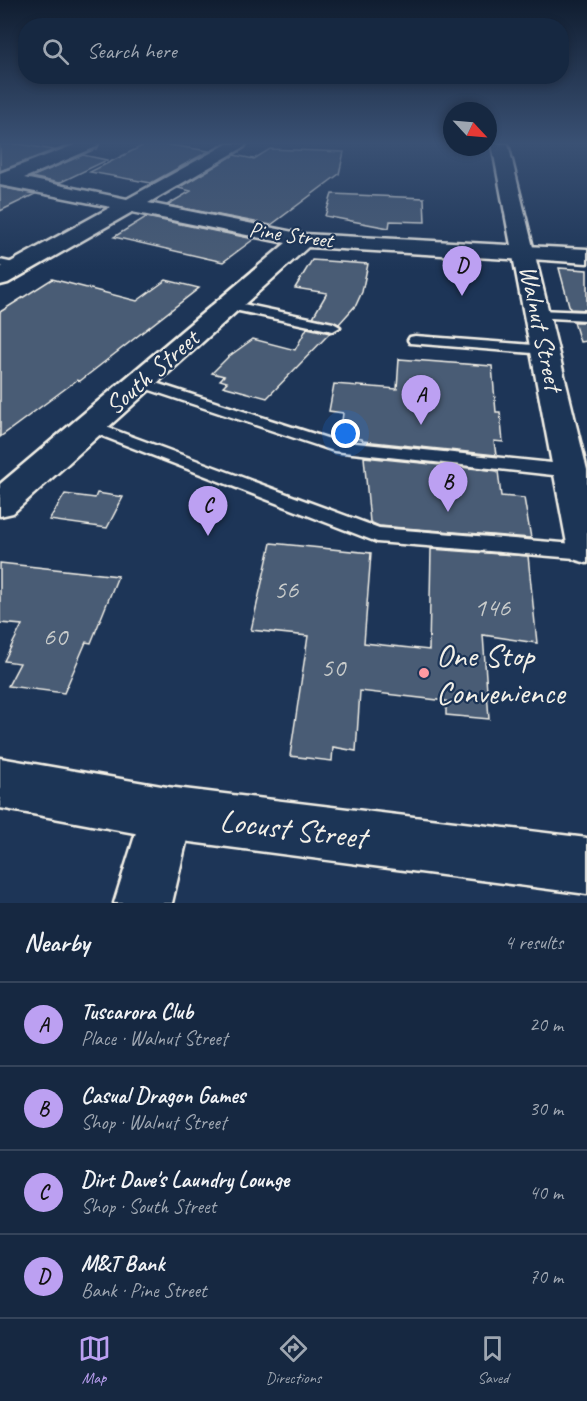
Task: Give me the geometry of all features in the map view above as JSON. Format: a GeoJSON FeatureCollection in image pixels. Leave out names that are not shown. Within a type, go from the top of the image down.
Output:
{"type":"FeatureCollection","features":[{"type":"Feature","properties":{"kind":"main road","name":"Pine Street"},"geometry":{"type":"LineString","coordinates":[[33,186],[303,240],[587,256]]}},
{"type":"Feature","properties":{"kind":"main road"},"geometry":{"type":"LineString","coordinates":[[0,278],[9,265],[163,186]]}},
{"type":"Feature","properties":{"kind":"main road","name":"Walnut Street"},"geometry":{"type":"LineString","coordinates":[[510,186],[587,551]]}},
{"type":"Feature","properties":{"kind":"main road","name":"South Street"},"geometry":{"type":"LineString","coordinates":[[0,504],[303,240]]}},
{"type":"Feature","properties":{"kind":"main road","name":"Locust Street"},"geometry":{"type":"LineString","coordinates":[[0,783],[167,813],[587,867]]}},
{"type":"Feature","properties":{"kind":"main road"},"geometry":{"type":"LineString","coordinates":[[143,903],[167,813]]}},
{"type":"Feature","properties":{"kind":"lane"},"geometry":{"type":"LineString","coordinates":[[229,305],[333,327]]}},
{"type":"Feature","properties":{"kind":"lane"},"geometry":{"type":"LineString","coordinates":[[538,314],[587,316]]}},
{"type":"Feature","properties":{"kind":"lane"},"geometry":{"type":"LineString","coordinates":[[415,340],[545,350]]}},
{"type":"Feature","properties":{"kind":"lane"},"geometry":{"type":"LineString","coordinates":[[140,382],[334,446],[571,471]]}},
{"type":"Feature","properties":{"kind":"lane"},"geometry":{"type":"LineString","coordinates":[[90,426],[377,535],[587,551]]}},
{"type":"Feature","properties":{"kind":"building"},"geometry":{"type":"Polygon","coordinates":[[[181,186],[323,186],[271,225],[167,205],[191,191],[178,188],[181,186]]]}},
{"type":"Feature","properties":{"kind":"building"},"geometry":{"type":"Polygon","coordinates":[[[0,187],[35,194],[0,211],[0,187]]]}},
{"type":"Feature","properties":{"kind":"building"},"geometry":{"type":"Polygon","coordinates":[[[332,194],[424,198],[425,222],[390,221],[389,228],[325,216],[332,194]]]}},
{"type":"Feature","properties":{"kind":"building"},"geometry":{"type":"Polygon","coordinates":[[[146,217],[254,239],[223,262],[114,237],[146,217]]]}},
{"type":"Feature","properties":{"kind":"building"},"geometry":{"type":"Polygon","coordinates":[[[312,260],[368,264],[362,292],[356,305],[339,324],[313,317],[327,293],[295,288],[312,260]]]}},
{"type":"Feature","properties":{"kind":"building"},"geometry":{"type":"Polygon","coordinates":[[[559,268],[587,270],[587,310],[570,309],[559,268]]]}},
{"type":"Feature","properties":{"kind":"building"},"geometry":{"type":"Polygon","coordinates":[[[52,279],[137,301],[166,280],[199,288],[80,381],[77,380],[0,437],[0,312],[52,279]]]}},
{"type":"Feature","properties":{"kind":"building"},"geometry":{"type":"Polygon","coordinates":[[[574,322],[587,322],[587,341],[580,342],[574,322]]]}},
{"type":"Feature","properties":{"kind":"building"},"geometry":{"type":"Polygon","coordinates":[[[307,328],[330,333],[267,398],[223,386],[227,382],[220,380],[224,376],[212,373],[228,357],[253,339],[295,350],[307,328]]]}},
{"type":"Feature","properties":{"kind":"building"},"geometry":{"type":"Polygon","coordinates":[[[399,359],[492,366],[496,412],[500,412],[503,442],[494,441],[496,455],[340,437],[343,413],[329,411],[334,384],[397,389],[399,359]]]}},
{"type":"Feature","properties":{"kind":"building"},"geometry":{"type":"Polygon","coordinates":[[[364,457],[498,471],[501,496],[524,498],[531,538],[379,526],[370,522],[364,457]]]}},
{"type":"Feature","properties":{"kind":"building"},"geometry":{"type":"Polygon","coordinates":[[[97,493],[123,497],[107,528],[49,520],[65,494],[95,498],[97,493]]]}},
{"type":"Feature","properties":{"kind":"building"},"geometry":{"type":"Polygon","coordinates":[[[271,543],[371,553],[364,643],[429,650],[431,549],[528,556],[537,643],[483,635],[489,719],[446,715],[446,701],[360,691],[356,751],[333,747],[332,761],[290,756],[308,636],[251,630],[271,543]]]}},
{"type":"Feature","properties":{"kind":"building"},"geometry":{"type":"Polygon","coordinates":[[[0,563],[118,576],[91,643],[86,642],[64,693],[8,686],[20,663],[4,661],[22,625],[0,623],[0,563]]]}},
{"type":"Feature","properties":{"kind":"place","name":"M&T Bank"},"geometry":{"type":"Point","coordinates":[462,296]}},
{"type":"Feature","properties":{"kind":"place","name":"Tuscarora Club"},"geometry":{"type":"Point","coordinates":[421,425]}},
{"type":"Feature","properties":{"kind":"place","name":"Casual Dragon Games"},"geometry":{"type":"Point","coordinates":[448,512]}},
{"type":"Feature","properties":{"kind":"place","name":"Dirt Dave's Laundry Lounge"},"geometry":{"type":"Point","coordinates":[208,536]}},
{"type":"Feature","properties":{"kind":"place","name":"One Stop Convenience"},"geometry":{"type":"Point","coordinates":[424,673]}}]}
